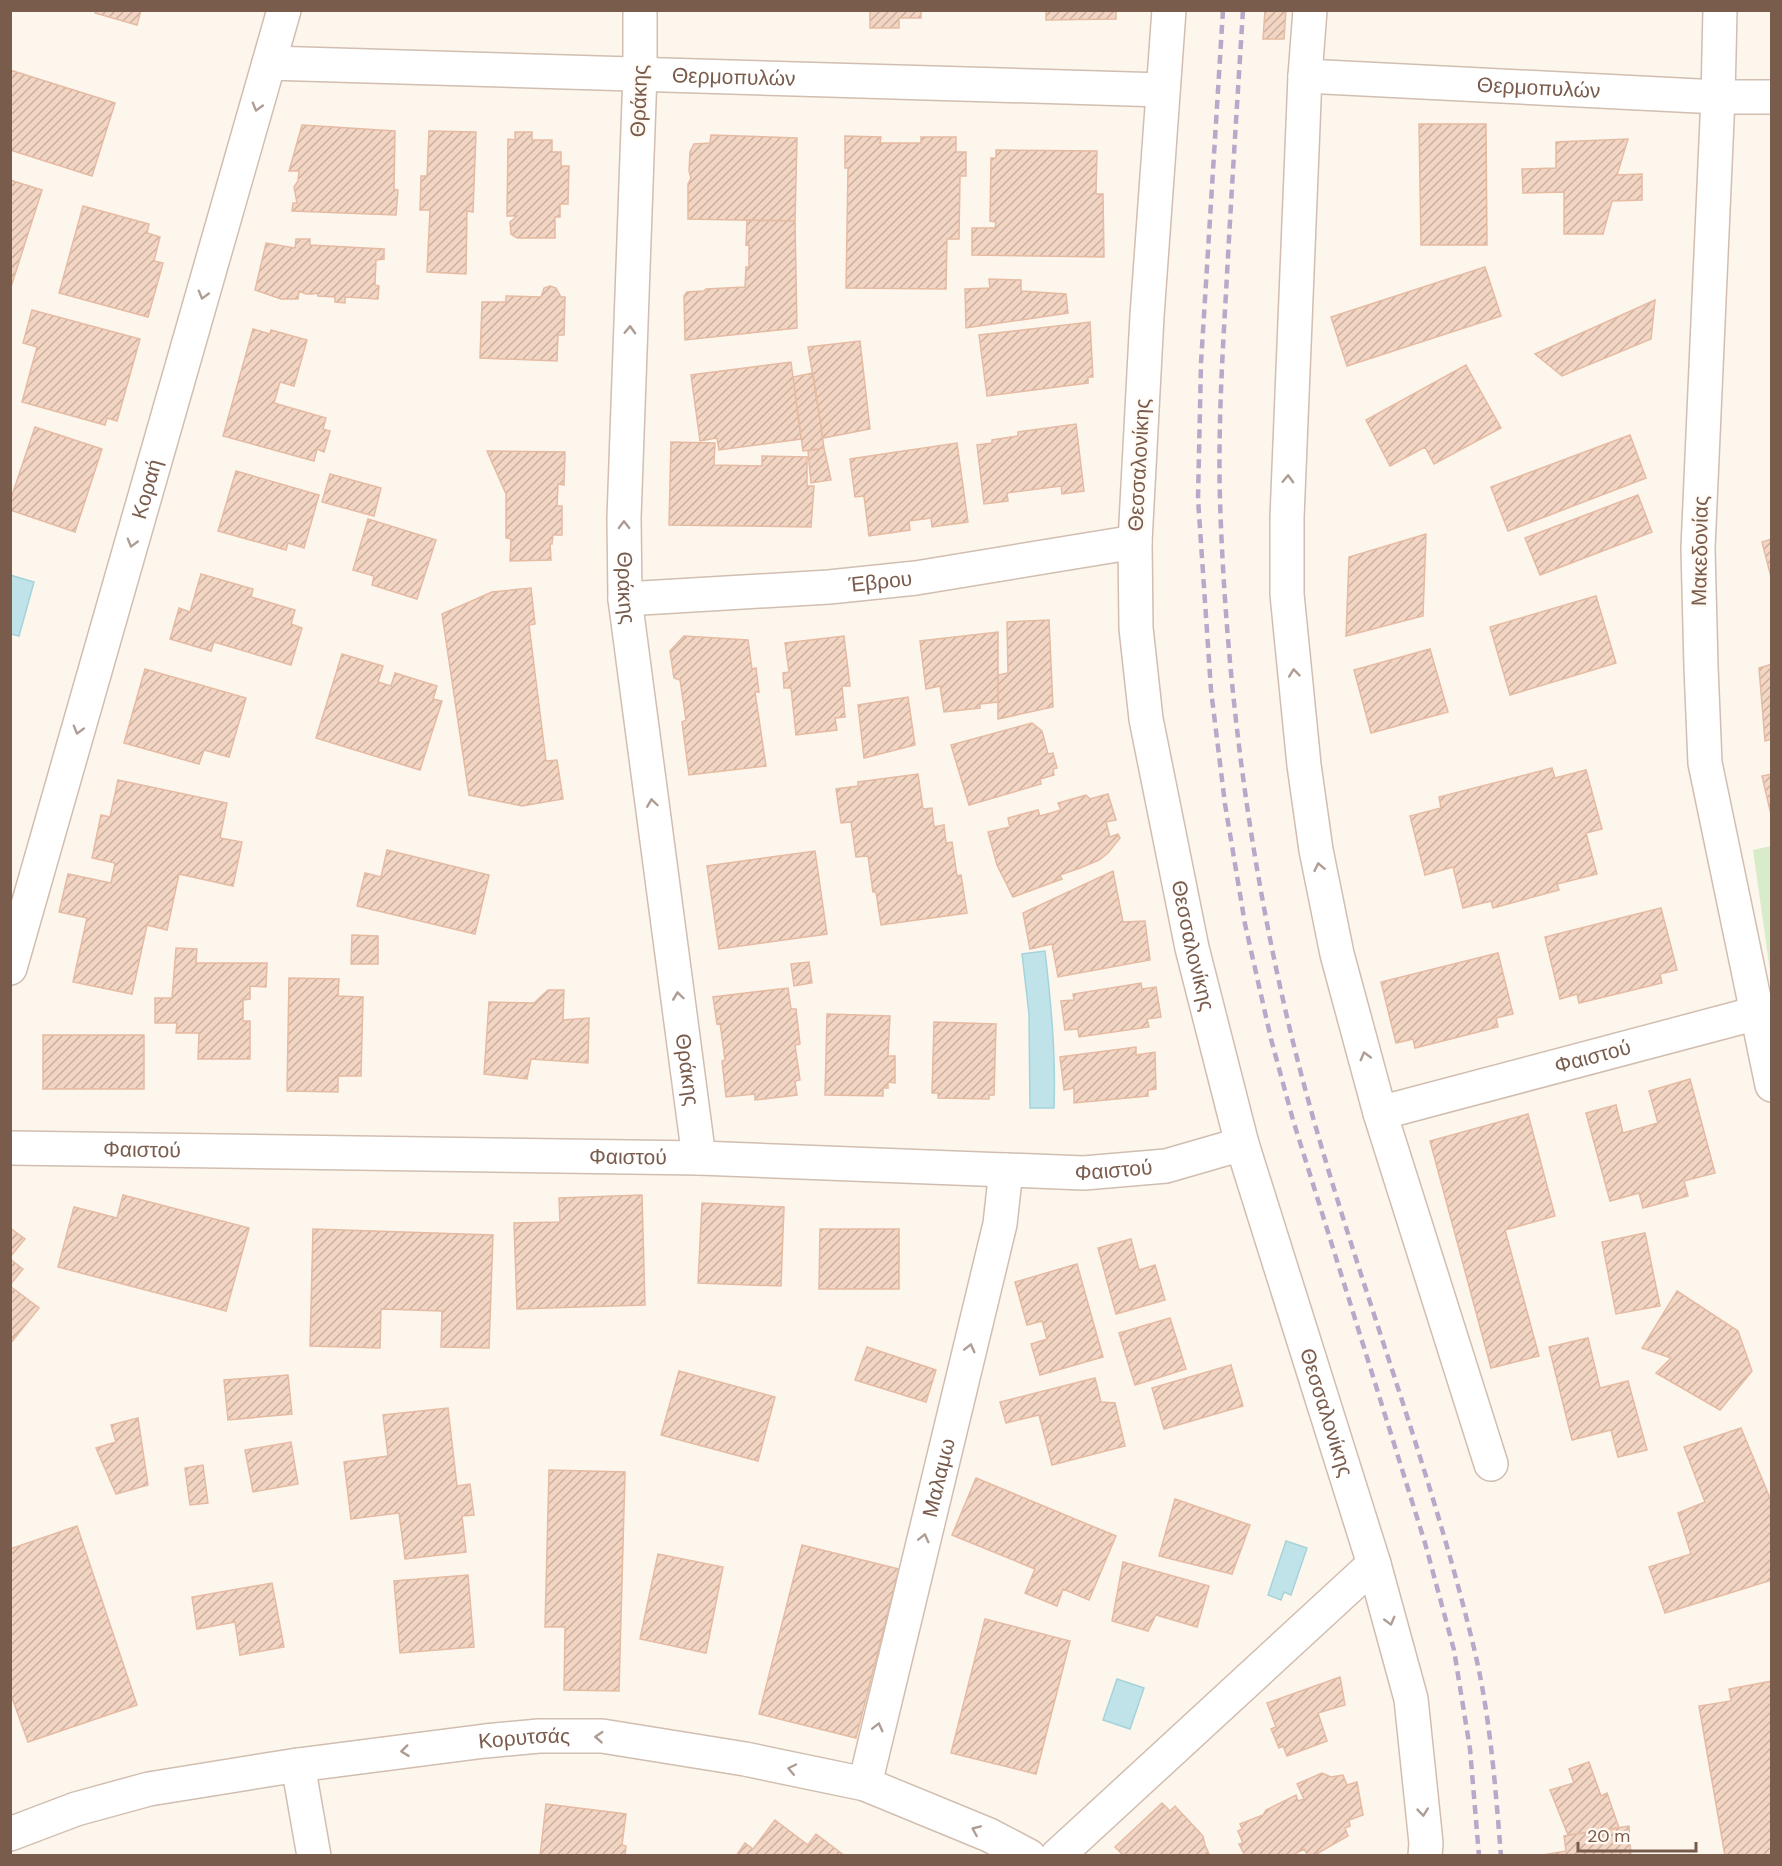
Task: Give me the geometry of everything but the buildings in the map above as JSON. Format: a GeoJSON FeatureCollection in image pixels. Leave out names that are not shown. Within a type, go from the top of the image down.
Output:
{"type":"FeatureCollection","features":[{"type":"Feature","properties":{"kind":"street","name":"Κοραή"},"geometry":{"type":"LineString","coordinates":[[10,968],[284,10]]}},
{"type":"Feature","properties":{"kind":"street","name":"Θράκης"},"geometry":{"type":"LineString","coordinates":[[640,10],[640,73],[624,518],[625,599],[699,1158]]}},
{"type":"Feature","properties":{"kind":"street","name":"Θεσσαλονίκης"},"geometry":{"type":"LineString","coordinates":[[1168,10],[1147,316],[1135,542],[1136,628],[1146,719],[1192,948],[1242,1144],[1374,1564],[1411,1699],[1426,1843],[1425,1856]]}},
{"type":"Feature","properties":{"kind":"street"},"geometry":{"type":"LineString","coordinates":[[1310,10],[1305,76],[1287,518],[1287,594],[1304,765],[1316,850],[1337,954],[1380,1113],[1491,1464]]}},
{"type":"Feature","properties":{"kind":"street","name":"Μακεδονίας"},"geometry":{"type":"LineString","coordinates":[[1720,10],[1698,548],[1705,762],[1765,1011],[1772,1085]]}},
{"type":"Feature","properties":{"kind":"street","name":"Θερμοπυλών"},"geometry":{"type":"LineString","coordinates":[[269,63],[1163,90]]}},
{"type":"Feature","properties":{"kind":"street","name":"Θερμοπυλών"},"geometry":{"type":"LineString","coordinates":[[1305,76],[1718,97],[1772,97]]}},
{"type":"Feature","properties":{"kind":"street","name":"Έβρου"},"geometry":{"type":"LineString","coordinates":[[625,599],[829,587],[916,578],[1135,542]]}},
{"type":"Feature","properties":{"kind":"street","name":"Φαιστού"},"geometry":{"type":"LineString","coordinates":[[1380,1113],[1765,1011]]}},
{"type":"Feature","properties":{"kind":"street","name":"Φαιστού"},"geometry":{"type":"LineString","coordinates":[[10,1148],[699,1158],[1084,1173],[1166,1166],[1242,1144]]}},
{"type":"Feature","properties":{"kind":"street","name":"Μαλαμω"},"geometry":{"type":"LineString","coordinates":[[865,1784],[1000,1224],[1006,1170]]}},
{"type":"Feature","properties":{"kind":"street"},"geometry":{"type":"LineString","coordinates":[[1057,1856],[1374,1564]]}},
{"type":"Feature","properties":{"kind":"street","name":"Κορυτσάς"},"geometry":{"type":"LineString","coordinates":[[10,1834],[76,1809],[149,1789],[298,1765],[495,1740],[539,1736],[602,1736],[745,1759],[865,1784],[989,1835],[1029,1856]]}},
{"type":"Feature","properties":{"kind":"street"},"geometry":{"type":"LineString","coordinates":[[298,1765],[314,1856]]}},
{"type":"Feature","properties":{"kind":"green space"},"geometry":{"type":"Polygon","coordinates":[[[1772,846],[1771,978],[1753,850],[1772,846]]]}},
{"type":"Feature","properties":{"kind":"water"},"geometry":{"type":"Polygon","coordinates":[[[10,575],[34,582],[19,636],[11,634],[10,575]]]}},
{"type":"Feature","properties":{"kind":"water"},"geometry":{"type":"Polygon","coordinates":[[[1045,951],[1052,1029],[1054,1108],[1030,1108],[1029,1014],[1022,954],[1045,951]]]}},
{"type":"Feature","properties":{"kind":"water"},"geometry":{"type":"Polygon","coordinates":[[[1286,1541],[1307,1548],[1291,1595],[1284,1592],[1281,1600],[1268,1595],[1286,1541]]]}},
{"type":"Feature","properties":{"kind":"water"},"geometry":{"type":"Polygon","coordinates":[[[1117,1679],[1144,1688],[1130,1729],[1103,1720],[1117,1679]]]}},
{"type":"Feature","properties":{"kind":"railway"},"geometry":{"type":"LineString","coordinates":[[1223,10],[1201,363],[1198,499],[1211,690],[1225,804],[1245,924],[1271,1039],[1293,1120],[1425,1543],[1454,1650],[1470,1749],[1479,1856]]}},
{"type":"Feature","properties":{"kind":"railway"},"geometry":{"type":"LineString","coordinates":[[1243,10],[1223,345],[1220,449],[1223,568],[1242,769],[1276,968],[1311,1111],[1430,1488],[1472,1640],[1488,1720],[1501,1856]]}}]}
